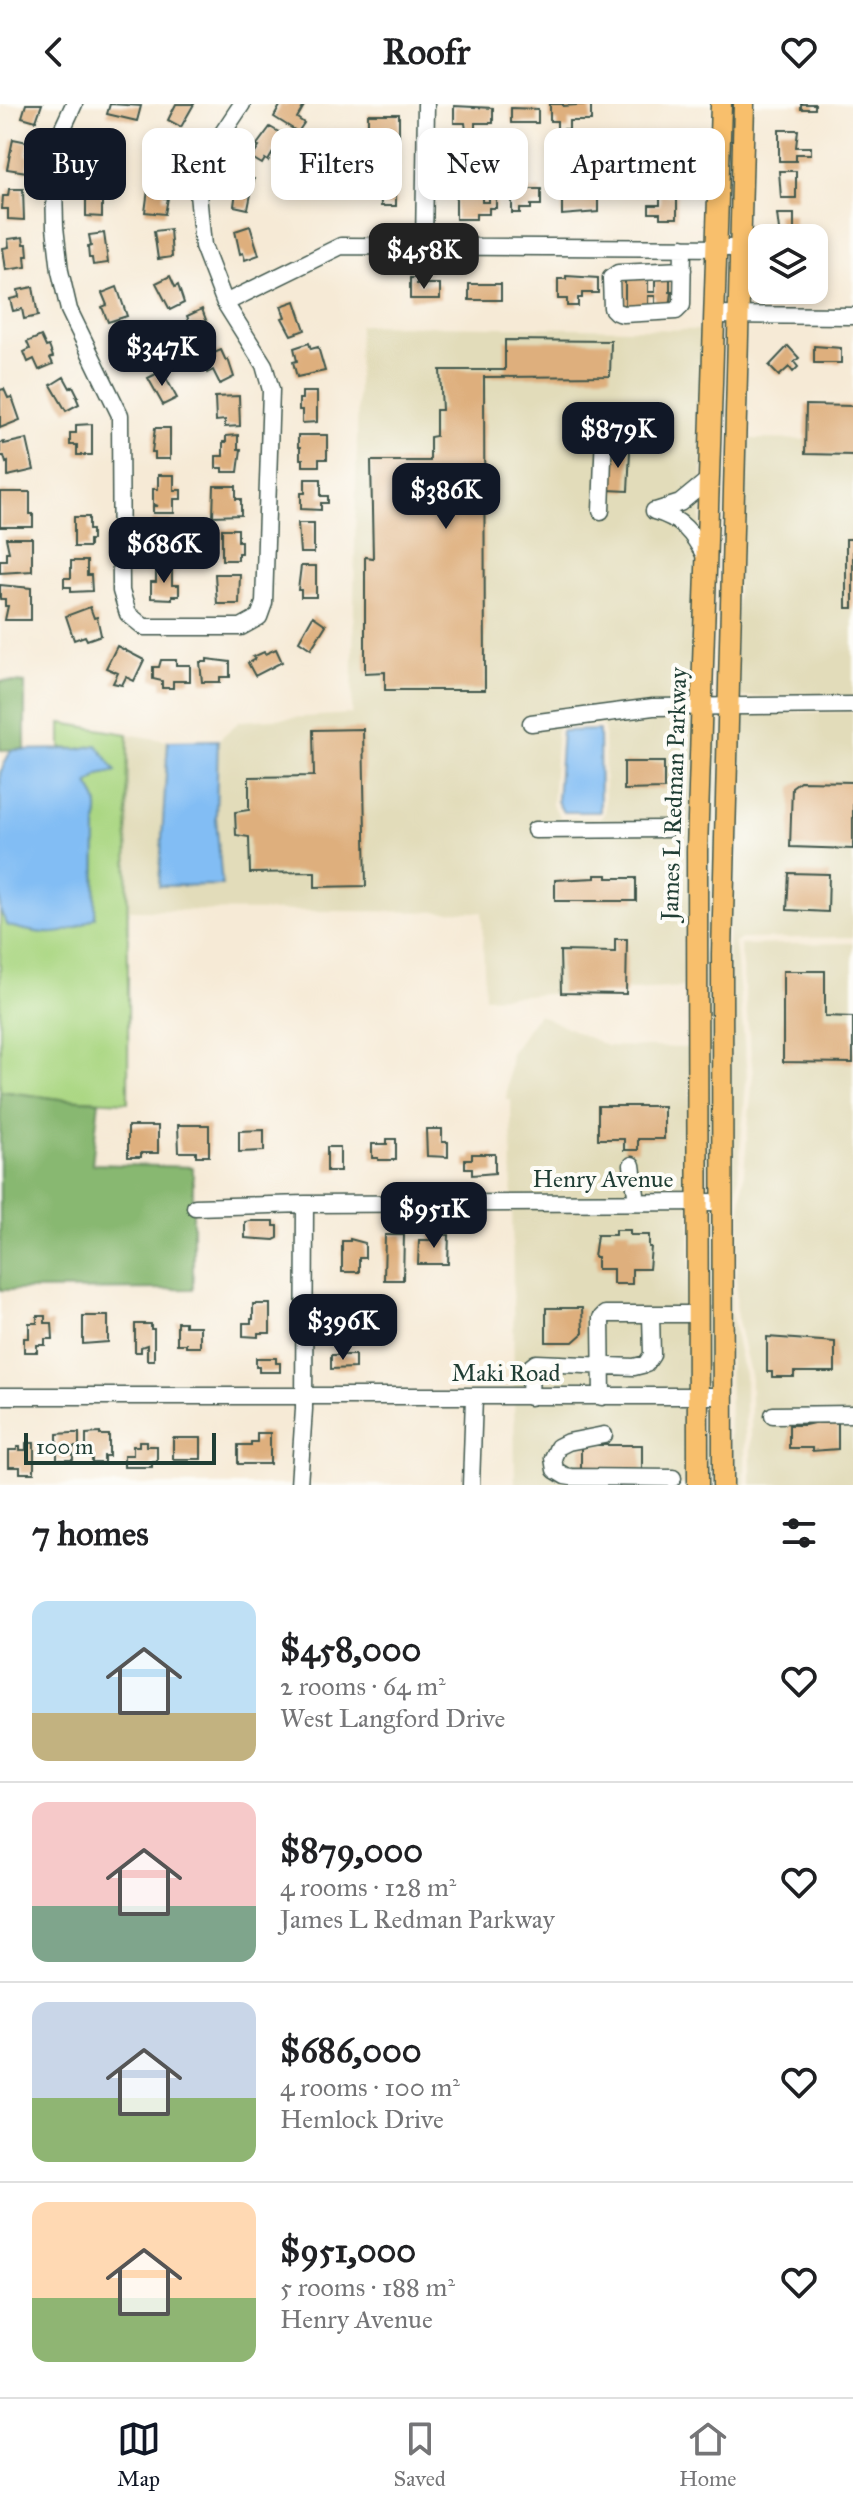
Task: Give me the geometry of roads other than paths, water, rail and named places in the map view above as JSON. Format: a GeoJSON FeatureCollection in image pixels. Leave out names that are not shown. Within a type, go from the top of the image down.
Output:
{"type":"FeatureCollection","features":[{"type":"Feature","properties":{"kind":"main road","name":"James L Redman Parkway"},"geometry":{"type":"LineString","coordinates":[[698,1485],[696,954],[721,104]]}},
{"type":"Feature","properties":{"kind":"main road"},"geometry":{"type":"LineString","coordinates":[[735,104],[735,129],[743,174]]}},
{"type":"Feature","properties":{"kind":"main road","name":"James L Redman Parkway"},"geometry":{"type":"LineString","coordinates":[[723,1485],[722,954],[726,704],[744,104]]}},
{"type":"Feature","properties":{"kind":"main road"},"geometry":{"type":"LineString","coordinates":[[712,350],[722,358],[726,368],[726,401],[735,442]]}},
{"type":"Feature","properties":{"kind":"main road"},"geometry":{"type":"LineString","coordinates":[[711,388],[721,442],[719,487],[733,515]]}},
{"type":"Feature","properties":{"kind":"main road"},"geometry":{"type":"LineString","coordinates":[[707,518],[717,543],[713,665],[717,687],[726,704]]}},
{"type":"Feature","properties":{"kind":"street"},"geometry":{"type":"LineString","coordinates":[[74,104],[61,132],[54,184],[60,271],[69,310],[120,415],[121,591],[128,614],[144,627],[241,627],[259,617],[264,603],[271,390],[264,365],[225,303],[203,246],[198,194],[212,149],[242,104]]}},
{"type":"Feature","properties":{"kind":"street"},"geometry":{"type":"LineString","coordinates":[[424,247],[426,104]]}},
{"type":"Feature","properties":{"kind":"street"},"geometry":{"type":"LineString","coordinates":[[225,303],[341,246],[741,248]]}},
{"type":"Feature","properties":{"kind":"street"},"geometry":{"type":"LineString","coordinates":[[683,247],[683,270],[682,305],[676,311],[616,312],[612,308],[611,278],[618,273],[683,270]]}},
{"type":"Feature","properties":{"kind":"street"},"geometry":{"type":"LineString","coordinates":[[713,315],[853,316]]}},
{"type":"Feature","properties":{"kind":"street"},"geometry":{"type":"LineString","coordinates":[[601,511],[604,432],[609,426],[626,420],[656,422]]}},
{"type":"Feature","properties":{"kind":"street"},"geometry":{"type":"LineString","coordinates":[[706,558],[695,537],[682,523],[654,511],[680,503],[708,480]]}},
{"type":"Feature","properties":{"kind":"street"},"geometry":{"type":"LineString","coordinates":[[707,518],[733,515]]}},
{"type":"Feature","properties":{"kind":"street"},"geometry":{"type":"LineString","coordinates":[[531,723],[653,707],[853,705]]}},
{"type":"Feature","properties":{"kind":"street"},"geometry":{"type":"LineString","coordinates":[[535,830],[667,829]]}},
{"type":"Feature","properties":{"kind":"street"},"geometry":{"type":"LineString","coordinates":[[696,954],[722,954]]}},
{"type":"Feature","properties":{"kind":"street"},"geometry":{"type":"LineString","coordinates":[[632,1165],[637,1202]]}},
{"type":"Feature","properties":{"kind":"street","name":"Henry Avenue"},"geometry":{"type":"LineString","coordinates":[[195,1207],[723,1202]]}},
{"type":"Feature","properties":{"kind":"street"},"geometry":{"type":"LineString","coordinates":[[299,1485],[304,1395],[305,1204]]}},
{"type":"Feature","properties":{"kind":"street"},"geometry":{"type":"LineString","coordinates":[[602,1397],[601,1318],[605,1314],[698,1314]]}},
{"type":"Feature","properties":{"kind":"street"},"geometry":{"type":"LineString","coordinates":[[530,1397],[531,1367],[536,1363],[634,1367],[646,1364],[652,1355],[651,1314]]}},
{"type":"Feature","properties":{"kind":"street","name":"Maki Road"},"geometry":{"type":"LineString","coordinates":[[0,1396],[724,1396]]}},
{"type":"Feature","properties":{"kind":"street"},"geometry":{"type":"LineString","coordinates":[[471,1485],[474,1397]]}},
{"type":"Feature","properties":{"kind":"street"},"geometry":{"type":"LineString","coordinates":[[773,1415],[853,1414]]}},
{"type":"Feature","properties":{"kind":"street"},"geometry":{"type":"LineString","coordinates":[[604,1435],[558,1447],[553,1458],[555,1470],[571,1477],[673,1478]]}},
{"type":"Feature","properties":{"kind":"water"},"geometry":{"type":"Polygon","coordinates":[[[599,730],[600,812],[563,812],[557,801],[562,731],[599,730]]]}},
{"type":"Feature","properties":{"kind":"water"},"geometry":{"type":"Polygon","coordinates":[[[218,740],[216,817],[222,885],[159,886],[168,741],[218,740]]]}},
{"type":"Feature","properties":{"kind":"water"},"geometry":{"type":"Polygon","coordinates":[[[97,745],[116,771],[99,775],[88,784],[98,807],[95,917],[63,932],[8,926],[0,911],[0,773],[11,750],[79,749],[97,745]]]}}]}
